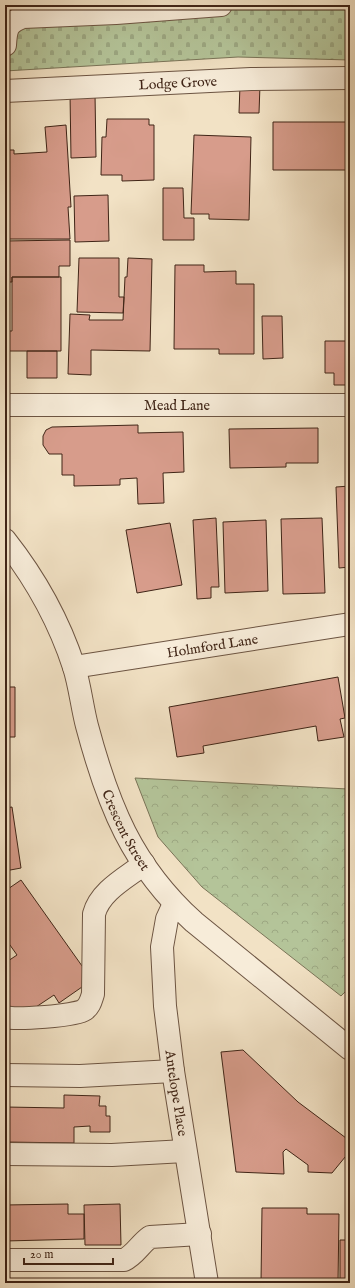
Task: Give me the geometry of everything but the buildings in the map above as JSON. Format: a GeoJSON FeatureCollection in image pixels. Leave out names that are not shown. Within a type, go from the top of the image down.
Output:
{"type":"FeatureCollection","features":[{"type":"Feature","properties":{"kind":"street"},"geometry":{"type":"LineString","coordinates":[[5,45],[6,29],[9,24],[23,17],[116,13],[221,5]]}},
{"type":"Feature","properties":{"kind":"street","name":"Lodge Grove"},"geometry":{"type":"LineString","coordinates":[[5,91],[251,79],[350,78]]}},
{"type":"Feature","properties":{"kind":"street","name":"Mead Lane"},"geometry":{"type":"LineString","coordinates":[[5,405],[350,405]]}},
{"type":"Feature","properties":{"kind":"street","name":"Crescent Street"},"geometry":{"type":"LineString","coordinates":[[5,540],[41,591],[74,667],[87,725],[108,798],[128,840],[144,864],[174,904],[350,1049]]}},
{"type":"Feature","properties":{"kind":"street","name":"Holmford Lane"},"geometry":{"type":"LineString","coordinates":[[74,667],[350,624]]}},
{"type":"Feature","properties":{"kind":"street"},"geometry":{"type":"LineString","coordinates":[[5,1017],[16,1019],[73,1013],[84,1011],[90,1005],[93,994],[94,914],[97,904],[107,892],[144,864]]}},
{"type":"Feature","properties":{"kind":"street","name":"Antelope Place"},"geometry":{"type":"LineString","coordinates":[[174,904],[167,919],[162,947],[165,1006],[185,1151],[207,1283]]}},
{"type":"Feature","properties":{"kind":"street"},"geometry":{"type":"LineString","coordinates":[[5,1075],[80,1076],[173,1071]]}},
{"type":"Feature","properties":{"kind":"street"},"geometry":{"type":"LineString","coordinates":[[5,1154],[112,1155],[185,1151]]}},
{"type":"Feature","properties":{"kind":"street"},"geometry":{"type":"LineString","coordinates":[[5,1260],[124,1260],[131,1256],[144,1241],[150,1237],[200,1234]]}},
{"type":"Feature","properties":{"kind":"green space"},"geometry":{"type":"Polygon","coordinates":[[[18,5],[350,5],[350,60],[238,57],[5,71],[5,15],[18,5]]]}},
{"type":"Feature","properties":{"kind":"green space"},"geometry":{"type":"Polygon","coordinates":[[[135,778],[348,789],[350,834],[350,987],[341,996],[202,887],[158,837],[135,778]]]}}]}
